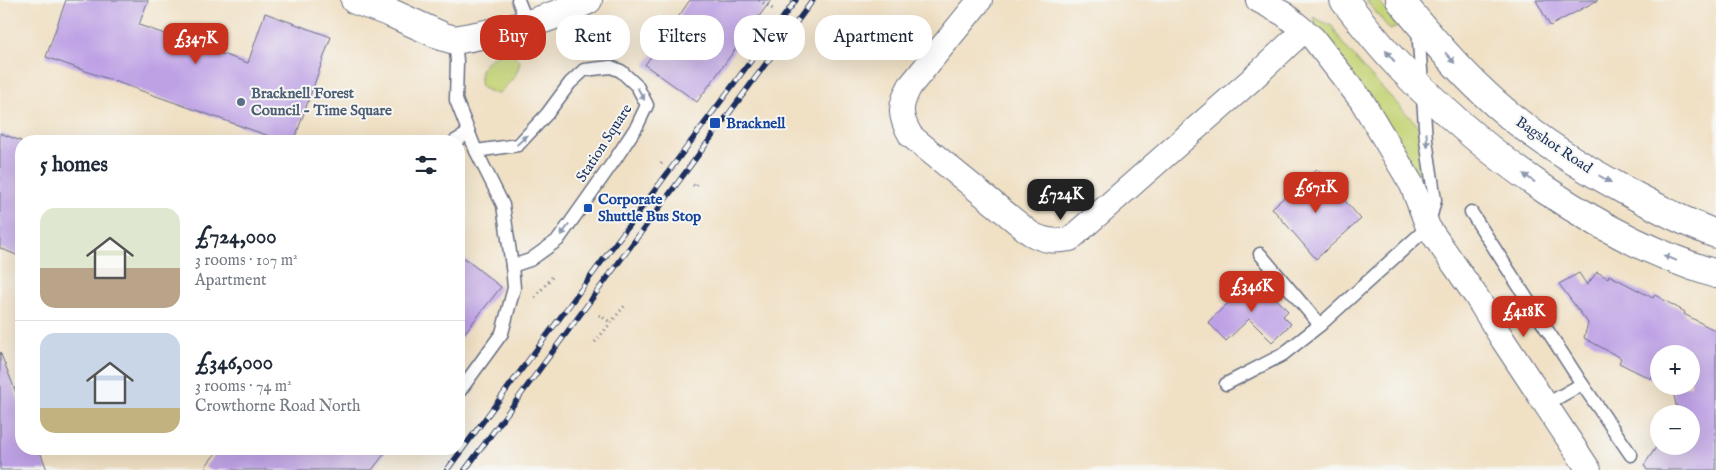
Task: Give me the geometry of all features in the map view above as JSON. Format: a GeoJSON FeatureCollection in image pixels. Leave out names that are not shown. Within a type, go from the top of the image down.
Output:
{"type":"FeatureCollection","features":[{"type":"Feature","properties":{"kind":"main road"},"geometry":{"type":"LineString","coordinates":[[355,0],[444,37],[455,40],[480,35]]}},
{"type":"Feature","properties":{"kind":"main road"},"geometry":{"type":"LineString","coordinates":[[546,20],[588,0]]}},
{"type":"Feature","properties":{"kind":"main road"},"geometry":{"type":"LineString","coordinates":[[1344,0],[1398,66],[1457,121],[1510,164],[1584,214],[1633,241],[1665,256],[1716,274]]}},
{"type":"Feature","properties":{"kind":"main road","name":"Bagshot Road"},"geometry":{"type":"LineString","coordinates":[[1400,0],[1484,93],[1548,143],[1600,177],[1677,218],[1716,234]]}},
{"type":"Feature","properties":{"kind":"street"},"geometry":{"type":"LineString","coordinates":[[980,0],[910,86],[903,100],[901,113],[911,136],[1030,233],[1041,240],[1051,241],[1070,239],[1251,80],[1303,31]]}},
{"type":"Feature","properties":{"kind":"street"},"geometry":{"type":"LineString","coordinates":[[1258,0],[1284,14],[1313,38],[1362,101],[1412,185],[1428,227],[1476,296],[1502,340],[1589,470]]}},
{"type":"Feature","properties":{"kind":"lane"},"geometry":{"type":"LineString","coordinates":[[518,0],[524,15]]}},
{"type":"Feature","properties":{"kind":"lane"},"geometry":{"type":"LineString","coordinates":[[1226,384],[1282,355],[1320,325],[1428,227],[1435,200],[1426,140],[1418,22]]}},
{"type":"Feature","properties":{"kind":"lane"},"geometry":{"type":"LineString","coordinates":[[455,40],[457,61],[456,100],[476,151],[503,205],[514,288],[502,333],[465,384]]}},
{"type":"Feature","properties":{"kind":"lane","name":"Station Square"},"geometry":{"type":"LineString","coordinates":[[476,151],[518,145],[547,114],[570,83],[584,70],[611,67],[621,71],[637,86],[647,105],[637,126],[616,158],[558,240],[530,260],[512,266]]}},
{"type":"Feature","properties":{"kind":"lane"},"geometry":{"type":"LineString","coordinates":[[465,136],[469,134]]}},
{"type":"Feature","properties":{"kind":"lane"},"geometry":{"type":"LineString","coordinates":[[1470,212],[1631,456]]}},
{"type":"Feature","properties":{"kind":"lane"},"geometry":{"type":"LineString","coordinates":[[1260,254],[1320,325]]}},
{"type":"Feature","properties":{"kind":"lane"},"geometry":{"type":"LineString","coordinates":[[1545,405],[1582,384]]}},
{"type":"Feature","properties":{"kind":"path"},"geometry":{"type":"LineString","coordinates":[[759,0],[774,10]]}},
{"type":"Feature","properties":{"kind":"path"},"geometry":{"type":"LineString","coordinates":[[535,297],[553,276]]}},
{"type":"Feature","properties":{"kind":"path"},"geometry":{"type":"LineString","coordinates":[[594,342],[626,304]]}},
{"type":"Feature","properties":{"kind":"path"},"geometry":{"type":"LineString","coordinates":[[599,314],[610,322]]}},
{"type":"Feature","properties":{"kind":"green space"},"geometry":{"type":"Polygon","coordinates":[[[1366,0],[1378,0],[1400,26],[1390,30],[1366,0]]]}},
{"type":"Feature","properties":{"kind":"green space"},"geometry":{"type":"Polygon","coordinates":[[[1313,17],[1332,26],[1343,44],[1368,73],[1426,134],[1438,202],[1319,34],[1313,17]]]}},
{"type":"Feature","properties":{"kind":"green space"},"geometry":{"type":"Polygon","coordinates":[[[490,60],[520,61],[515,75],[499,93],[493,93],[481,87],[481,70],[490,60]]]}},
{"type":"Feature","properties":{"kind":"building","name":"Bracknell Forest Council - Time Square"},"geometry":{"type":"Polygon","coordinates":[[[66,0],[148,0],[139,25],[248,63],[265,13],[331,37],[296,135],[266,135],[46,57],[66,0]]]}},
{"type":"Feature","properties":{"kind":"building"},"geometry":{"type":"Polygon","coordinates":[[[690,0],[771,0],[760,15],[734,15],[734,51],[697,102],[645,65],[648,60],[724,60],[724,15],[680,15],[690,0]]]}},
{"type":"Feature","properties":{"kind":"building"},"geometry":{"type":"Polygon","coordinates":[[[1536,0],[1598,0],[1550,26],[1536,0]]]}},
{"type":"Feature","properties":{"kind":"building"},"geometry":{"type":"Polygon","coordinates":[[[0,133],[15,139],[15,254],[0,248],[0,133]]]}},
{"type":"Feature","properties":{"kind":"building"},"geometry":{"type":"Polygon","coordinates":[[[1317,169],[1361,219],[1316,259],[1272,208],[1317,169]]]}},
{"type":"Feature","properties":{"kind":"building"},"geometry":{"type":"Polygon","coordinates":[[[465,259],[501,287],[465,332],[465,259]]]}},
{"type":"Feature","properties":{"kind":"building"},"geometry":{"type":"Polygon","coordinates":[[[1597,272],[1608,278],[1609,275],[1653,298],[1655,295],[1685,312],[1684,314],[1716,331],[1716,470],[1647,470],[1644,465],[1651,455],[1700,455],[1700,405],[1676,405],[1674,395],[1700,395],[1700,345],[1650,345],[1650,378],[1619,363],[1621,358],[1584,338],[1588,323],[1559,284],[1579,273],[1587,285],[1597,272]]]}},
{"type":"Feature","properties":{"kind":"building"},"geometry":{"type":"Polygon","coordinates":[[[1256,277],[1288,311],[1283,316],[1291,324],[1272,342],[1249,319],[1226,341],[1208,322],[1256,277]]]}},
{"type":"Feature","properties":{"kind":"building"},"geometry":{"type":"Polygon","coordinates":[[[0,352],[15,390],[15,455],[41,455],[47,470],[0,470],[0,352]]]}},
{"type":"Feature","properties":{"kind":"building"},"geometry":{"type":"Polygon","coordinates":[[[214,455],[383,455],[372,470],[210,470],[205,467],[214,455]]]}},
{"type":"Feature","properties":{"kind":"railway"},"geometry":{"type":"LineString","coordinates":[[465,446],[796,0]]}},
{"type":"Feature","properties":{"kind":"railway"},"geometry":{"type":"LineString","coordinates":[[465,470],[813,0]]}},
{"type":"Feature","properties":{"kind":"railway"},"geometry":{"type":"LineString","coordinates":[[447,470],[458,455]]}},
{"type":"Feature","properties":{"kind":"place","name":"Bracknell Forest Council - Time Square"},"geometry":{"type":"Point","coordinates":[241,102]}},
{"type":"Feature","properties":{"kind":"place","name":"Bracknell"},"geometry":{"type":"Point","coordinates":[715,123]}},
{"type":"Feature","properties":{"kind":"place","name":"Corporate Shuttle Bus Stop"},"geometry":{"type":"Point","coordinates":[588,208]}}]}
